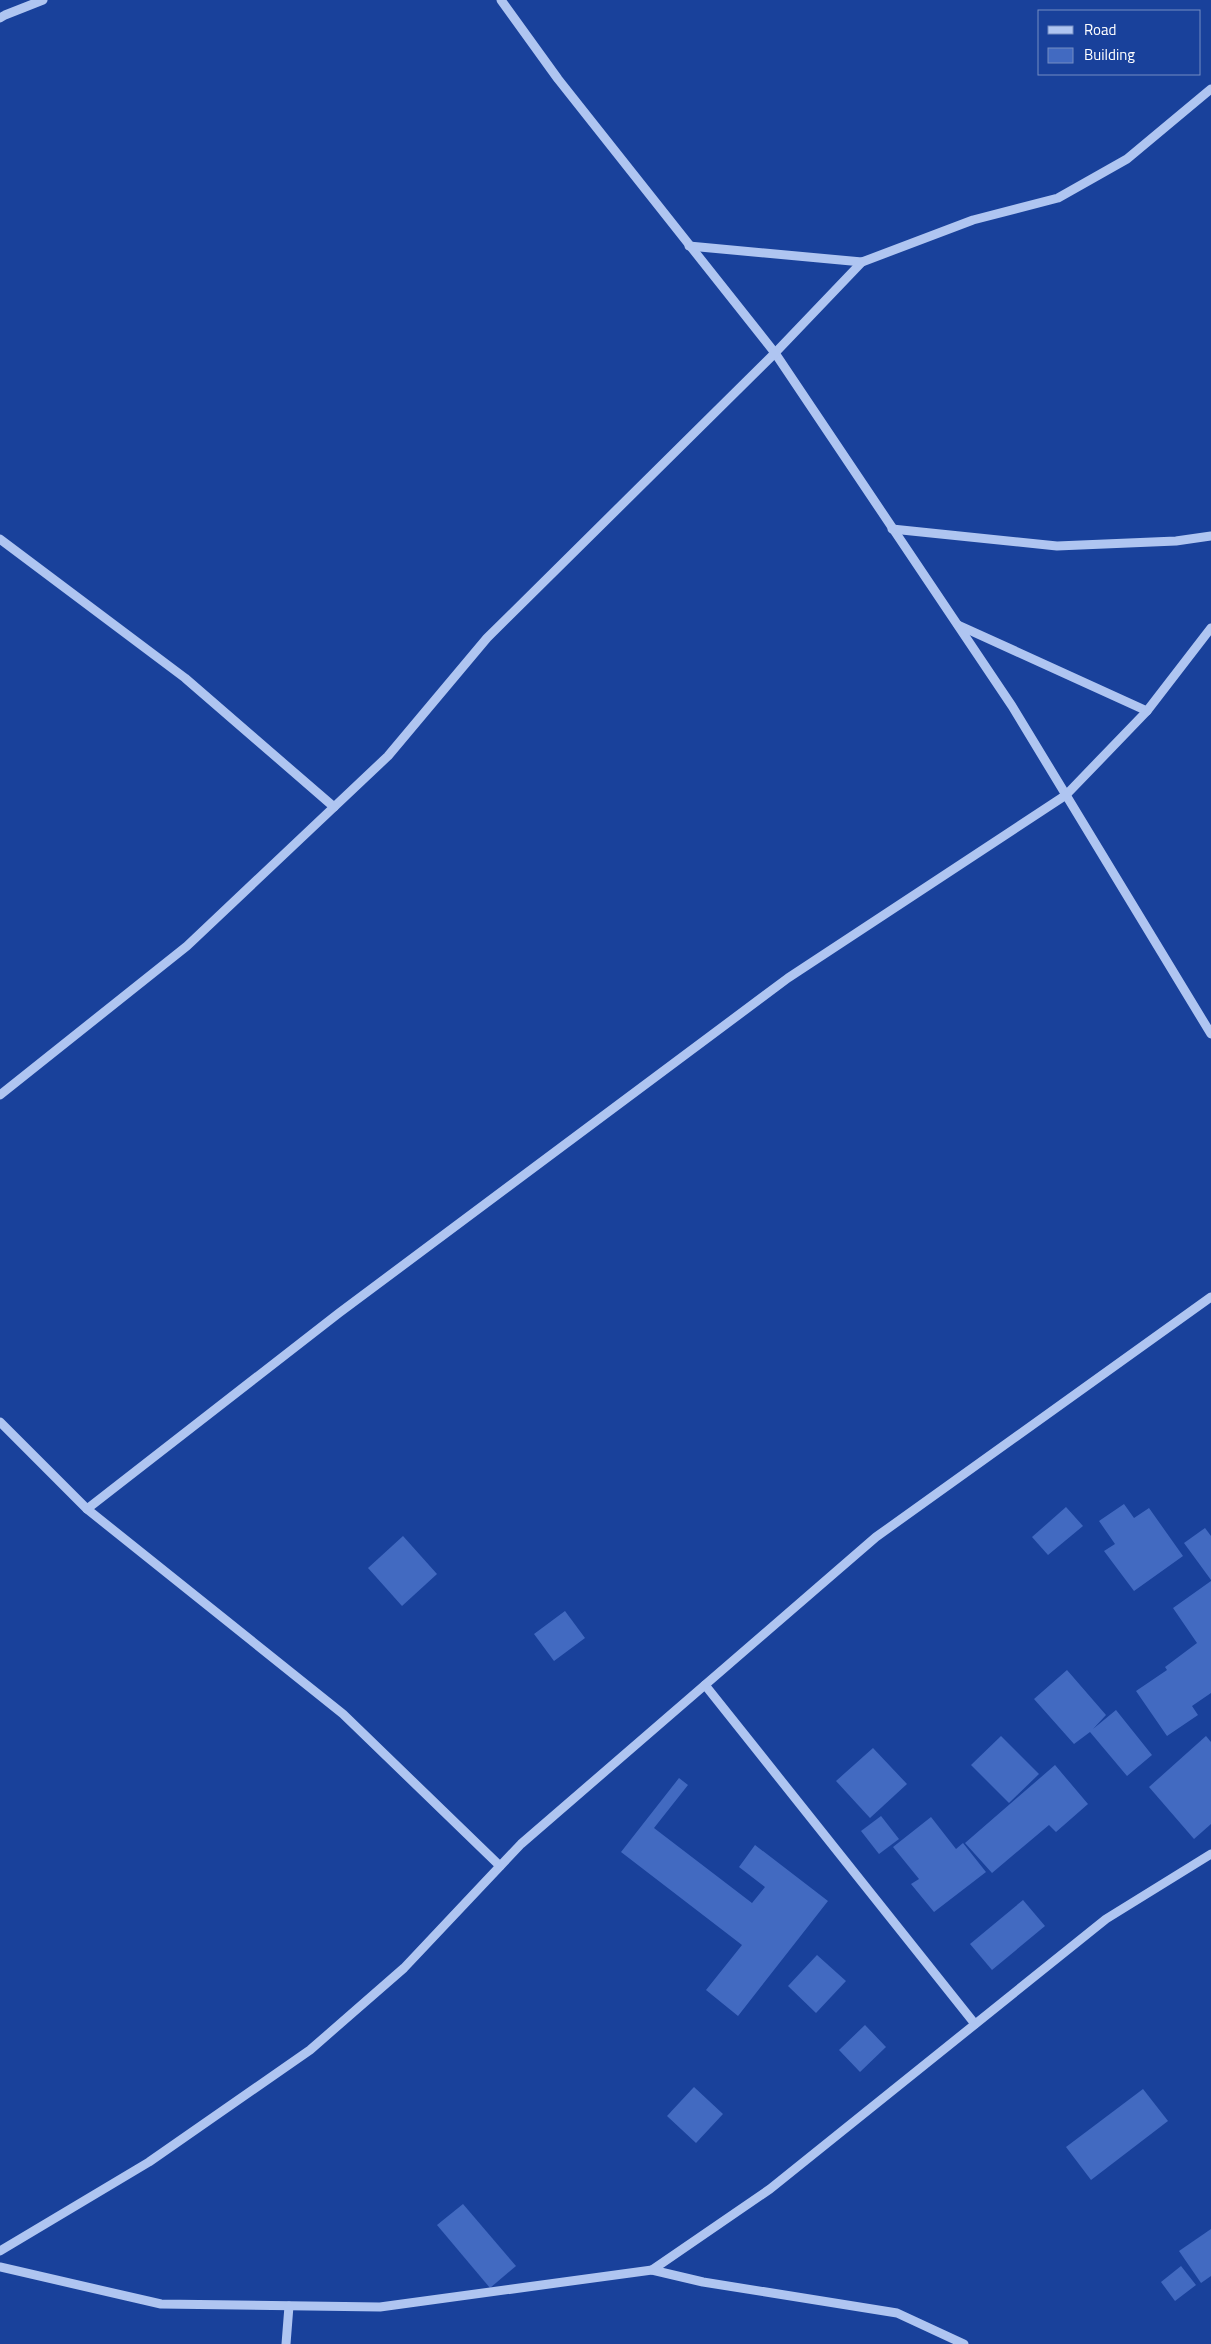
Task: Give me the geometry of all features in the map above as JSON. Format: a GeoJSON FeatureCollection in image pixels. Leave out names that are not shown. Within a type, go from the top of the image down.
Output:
{"type":"FeatureCollection","features":[{"type":"Feature","properties":{"kind":"street"},"geometry":{"type":"LineString","coordinates":[[0,18],[5,14],[43,0]]}},
{"type":"Feature","properties":{"kind":"street"},"geometry":{"type":"LineString","coordinates":[[501,0],[558,79],[776,353],[1012,706],[1211,1034]]}},
{"type":"Feature","properties":{"kind":"street"},"geometry":{"type":"LineString","coordinates":[[0,1095],[187,946],[388,756],[487,638],[776,353],[862,262],[973,220],[1058,198],[1127,159],[1211,89]]}},
{"type":"Feature","properties":{"kind":"street"},"geometry":{"type":"LineString","coordinates":[[689,246],[862,262]]}},
{"type":"Feature","properties":{"kind":"street"},"geometry":{"type":"LineString","coordinates":[[892,529],[1057,546],[1176,541],[1211,536]]}},
{"type":"Feature","properties":{"kind":"street"},"geometry":{"type":"LineString","coordinates":[[0,539],[185,678],[334,807]]}},
{"type":"Feature","properties":{"kind":"street"},"geometry":{"type":"LineString","coordinates":[[957,625],[1147,712]]}},
{"type":"Feature","properties":{"kind":"street"},"geometry":{"type":"LineString","coordinates":[[87,1509],[339,1313],[788,978],[1066,795],[1147,712],[1211,628]]}},
{"type":"Feature","properties":{"kind":"street"},"geometry":{"type":"LineString","coordinates":[[0,2251],[149,2162],[310,2050],[404,1968],[521,1844],[876,1537],[1211,1297]]}},
{"type":"Feature","properties":{"kind":"street"},"geometry":{"type":"LineString","coordinates":[[0,1422],[87,1509],[343,1714],[500,1866]]}},
{"type":"Feature","properties":{"kind":"street"},"geometry":{"type":"LineString","coordinates":[[705,1685],[975,2024]]}},
{"type":"Feature","properties":{"kind":"street"},"geometry":{"type":"LineString","coordinates":[[652,2270],[770,2189],[1106,1919],[1211,1854]]}},
{"type":"Feature","properties":{"kind":"street"},"geometry":{"type":"LineString","coordinates":[[0,2267],[161,2304],[380,2307],[652,2270],[703,2282],[897,2313],[964,2344]]}},
{"type":"Feature","properties":{"kind":"street"},"geometry":{"type":"LineString","coordinates":[[285,2343],[289,2306]]}},
{"type":"Feature","properties":{"kind":"building"},"geometry":{"type":"Polygon","coordinates":[[[1124,1504],[1134,1518],[1149,1508],[1183,1556],[1134,1591],[1104,1551],[1115,1544],[1099,1521],[1124,1504]]]}},
{"type":"Feature","properties":{"kind":"building"},"geometry":{"type":"Polygon","coordinates":[[[1066,1507],[1083,1526],[1048,1555],[1032,1537],[1066,1507]]]}},
{"type":"Feature","properties":{"kind":"building"},"geometry":{"type":"Polygon","coordinates":[[[1205,1528],[1211,1536],[1211,1580],[1184,1543],[1205,1528]]]}},
{"type":"Feature","properties":{"kind":"building"},"geometry":{"type":"Polygon","coordinates":[[[403,1536],[437,1574],[402,1606],[368,1568],[403,1536]]]}},
{"type":"Feature","properties":{"kind":"building"},"geometry":{"type":"Polygon","coordinates":[[[1211,1581],[1211,1693],[1192,1706],[1198,1715],[1167,1736],[1136,1691],[1167,1670],[1165,1667],[1197,1643],[1173,1608],[1211,1581]]]}},
{"type":"Feature","properties":{"kind":"building"},"geometry":{"type":"Polygon","coordinates":[[[565,1611],[585,1638],[554,1661],[534,1634],[565,1611]]]}},
{"type":"Feature","properties":{"kind":"building"},"geometry":{"type":"Polygon","coordinates":[[[1067,1670],[1106,1715],[1093,1729],[1116,1710],[1152,1755],[1127,1776],[1090,1732],[1074,1744],[1034,1699],[1067,1670]]]}},
{"type":"Feature","properties":{"kind":"building"},"geometry":{"type":"Polygon","coordinates":[[[1001,1736],[1039,1774],[1009,1803],[971,1765],[1001,1736]]]}},
{"type":"Feature","properties":{"kind":"building"},"geometry":{"type":"Polygon","coordinates":[[[1206,1736],[1211,1742],[1211,1824],[1194,1839],[1149,1787],[1206,1736]]]}},
{"type":"Feature","properties":{"kind":"building"},"geometry":{"type":"Polygon","coordinates":[[[873,1748],[907,1784],[870,1818],[836,1781],[873,1748]]]}},
{"type":"Feature","properties":{"kind":"building"},"geometry":{"type":"Polygon","coordinates":[[[1055,1765],[1088,1804],[1056,1832],[1049,1825],[992,1873],[965,1843],[1055,1765]]]}},
{"type":"Feature","properties":{"kind":"building"},"geometry":{"type":"Polygon","coordinates":[[[679,1778],[688,1785],[654,1828],[752,1903],[765,1887],[739,1867],[755,1845],[828,1901],[738,2016],[706,1990],[742,1945],[621,1852],[679,1778]]]}},
{"type":"Feature","properties":{"kind":"building"},"geometry":{"type":"Polygon","coordinates":[[[881,1816],[899,1839],[879,1854],[861,1831],[881,1816]]]}},
{"type":"Feature","properties":{"kind":"building"},"geometry":{"type":"Polygon","coordinates":[[[931,1817],[956,1849],[963,1843],[986,1872],[934,1912],[911,1884],[919,1879],[893,1847],[931,1817]]]}},
{"type":"Feature","properties":{"kind":"building"},"geometry":{"type":"Polygon","coordinates":[[[1023,1900],[1045,1926],[992,1970],[970,1944],[1023,1900]]]}},
{"type":"Feature","properties":{"kind":"building"},"geometry":{"type":"Polygon","coordinates":[[[817,1955],[846,1981],[816,2013],[788,1986],[817,1955]]]}},
{"type":"Feature","properties":{"kind":"building"},"geometry":{"type":"Polygon","coordinates":[[[865,2025],[886,2047],[860,2072],[839,2050],[865,2025]]]}},
{"type":"Feature","properties":{"kind":"building"},"geometry":{"type":"Polygon","coordinates":[[[694,2087],[723,2114],[696,2143],[667,2116],[694,2087]]]}},
{"type":"Feature","properties":{"kind":"building"},"geometry":{"type":"Polygon","coordinates":[[[1143,2089],[1168,2121],[1091,2180],[1066,2147],[1143,2089]]]}},
{"type":"Feature","properties":{"kind":"building"},"geometry":{"type":"Polygon","coordinates":[[[463,2204],[516,2266],[490,2288],[437,2225],[463,2204]]]}},
{"type":"Feature","properties":{"kind":"building"},"geometry":{"type":"Polygon","coordinates":[[[1211,2229],[1211,2276],[1201,2283],[1179,2251],[1211,2229]]]}},
{"type":"Feature","properties":{"kind":"building"},"geometry":{"type":"Polygon","coordinates":[[[1181,2266],[1196,2285],[1175,2301],[1161,2282],[1181,2266]]]}}]}
